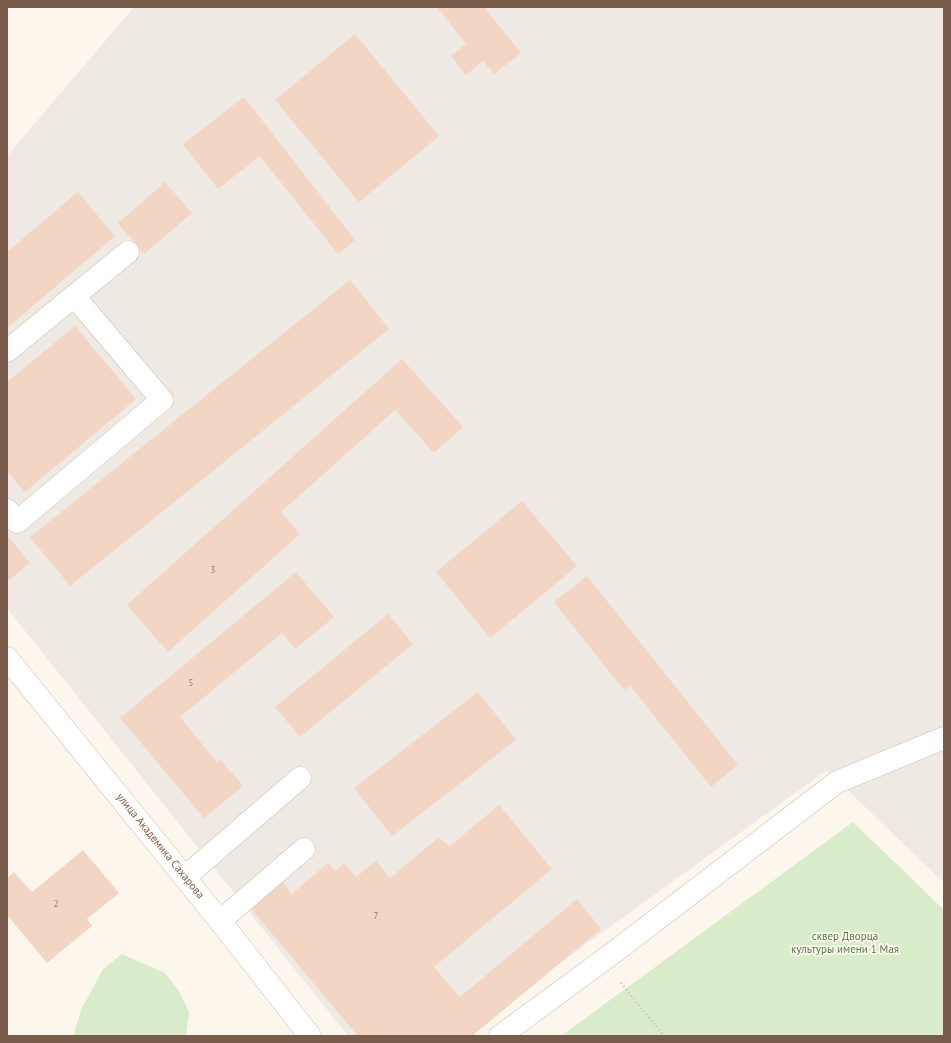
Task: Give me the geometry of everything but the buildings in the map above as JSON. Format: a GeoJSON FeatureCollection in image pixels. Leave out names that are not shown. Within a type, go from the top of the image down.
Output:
{"type":"FeatureCollection","features":[{"type":"Feature","properties":{"kind":"street"},"geometry":{"type":"LineString","coordinates":[[7,351],[128,252]]}},
{"type":"Feature","properties":{"kind":"street"},"geometry":{"type":"LineString","coordinates":[[7,510],[18,522],[162,400],[74,296]]}},
{"type":"Feature","properties":{"kind":"street","name":"улица Академика Сахарова"},"geometry":{"type":"LineString","coordinates":[[7,658],[185,877],[310,1036]]}},
{"type":"Feature","properties":{"kind":"street"},"geometry":{"type":"LineString","coordinates":[[500,1036],[609,956],[837,782],[944,738]]}},
{"type":"Feature","properties":{"kind":"street"},"geometry":{"type":"LineString","coordinates":[[185,877],[300,778]]}},
{"type":"Feature","properties":{"kind":"street"},"geometry":{"type":"LineString","coordinates":[[220,921],[304,849]]}},
{"type":"Feature","properties":{"kind":"path"},"geometry":{"type":"LineString","coordinates":[[621,983],[664,1036]]}},
{"type":"Feature","properties":{"kind":"shaded area"},"geometry":{"type":"Polygon","coordinates":[[[134,7],[944,7],[944,883],[827,770],[459,1036],[348,1036],[7,608],[7,156],[134,7]]]}},
{"type":"Feature","properties":{"kind":"green space","name":"сквер Дворца культуры имени 1 Мая"},"geometry":{"type":"Polygon","coordinates":[[[853,822],[944,910],[944,1036],[561,1036],[853,822]]]}},
{"type":"Feature","properties":{"kind":"green space"},"geometry":{"type":"Polygon","coordinates":[[[122,954],[165,973],[179,991],[189,1012],[186,1036],[73,1036],[81,1010],[103,969],[122,954]]]}}]}
